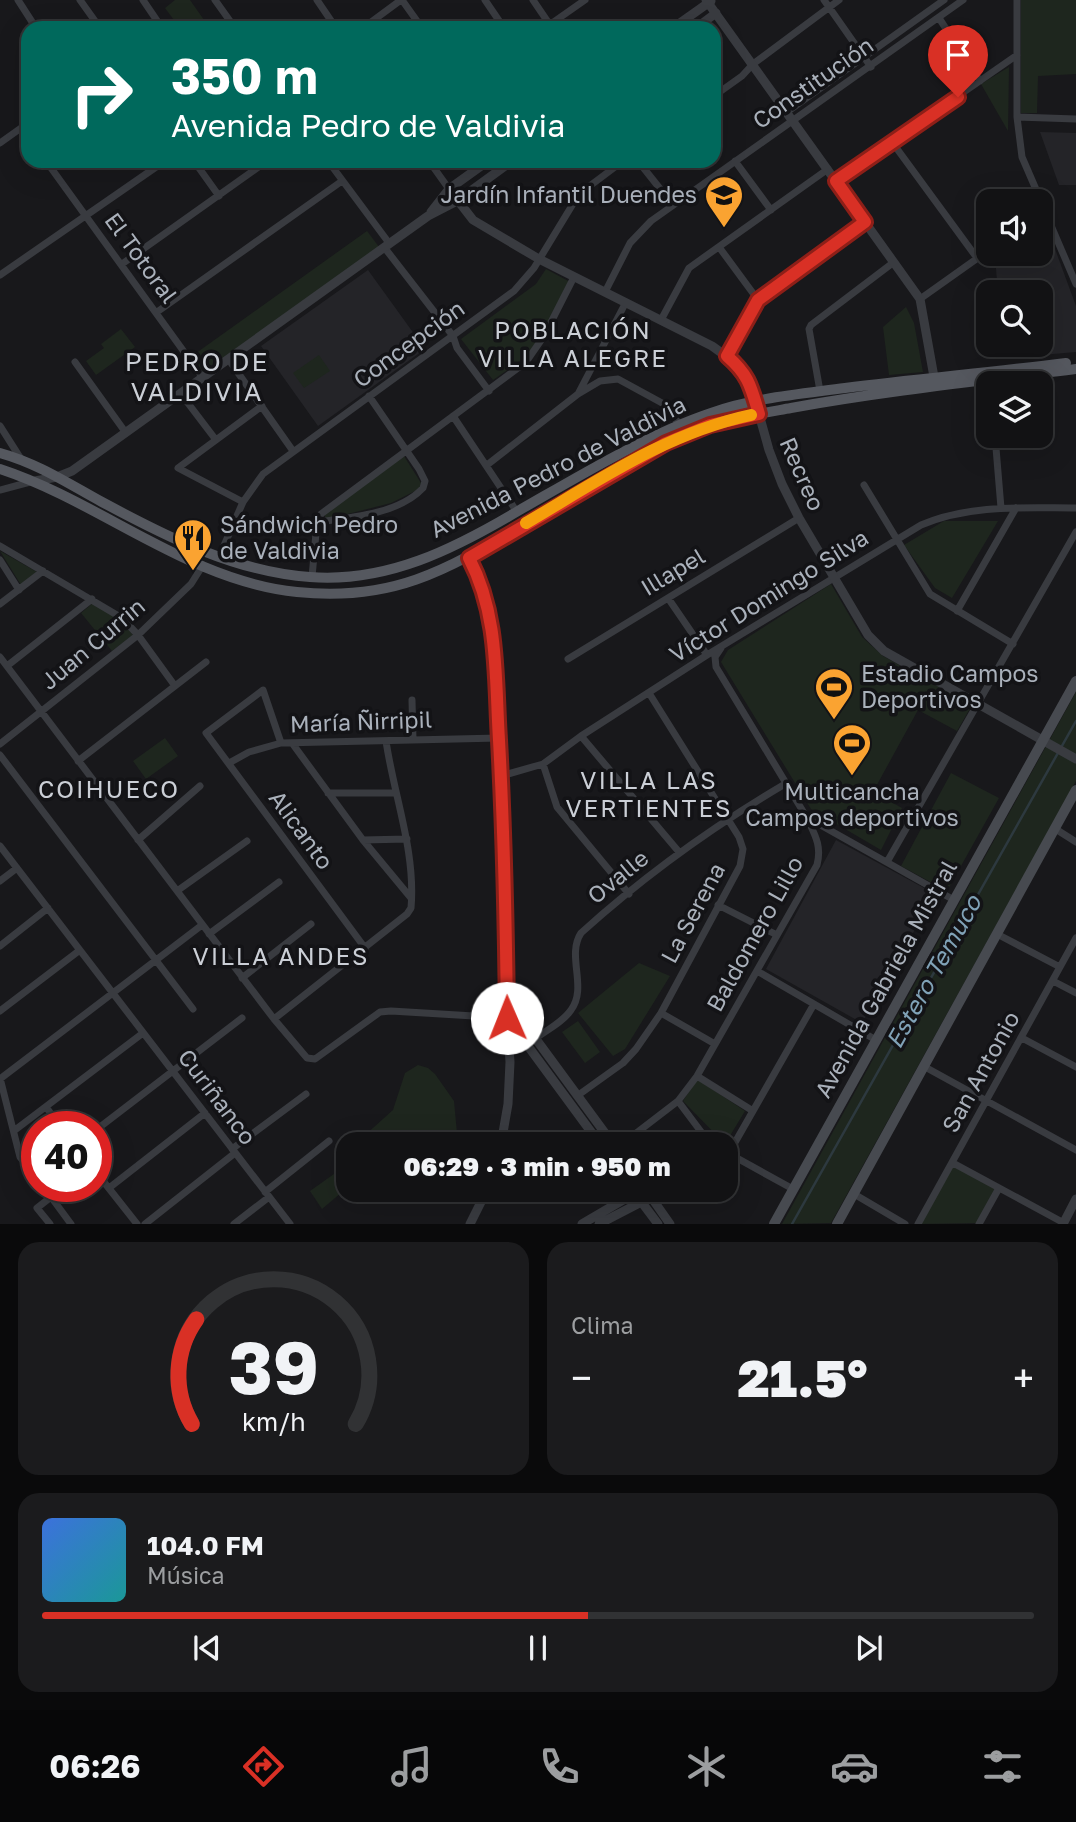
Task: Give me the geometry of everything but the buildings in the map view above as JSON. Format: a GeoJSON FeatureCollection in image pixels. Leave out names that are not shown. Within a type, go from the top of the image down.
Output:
{"type":"FeatureCollection","features":[{"type":"Feature","properties":{"kind":"main road","name":"Avenida Pedro de Valdivia"},"geometry":{"type":"LineString","coordinates":[[0,469],[34,481],[203,565],[235,578],[273,589],[332,594],[369,591],[404,584],[469,558],[666,443],[757,408],[820,391],[1076,362]]}},
{"type":"Feature","properties":{"kind":"main road","name":"Avenida Pedro de Valdivia"},"geometry":{"type":"LineString","coordinates":[[1053,373],[1076,369]]}},
{"type":"Feature","properties":{"kind":"main road","name":"Avenida Pedro de Valdivia"},"geometry":{"type":"LineString","coordinates":[[0,453],[21,459],[149,527],[219,557],[257,569],[312,578],[345,577],[375,573],[433,556],[476,537],[632,449],[710,413],[976,384]]}},
{"type":"Feature","properties":{"kind":"main road"},"geometry":{"type":"LineString","coordinates":[[433,556],[461,553],[469,558]]}},
{"type":"Feature","properties":{"kind":"main road","name":"Avenida Gabriela Mistral"},"geometry":{"type":"LineString","coordinates":[[774,1223],[1046,741],[1076,681]]}},
{"type":"Feature","properties":{"kind":"main road"},"geometry":{"type":"LineString","coordinates":[[837,1223],[1076,790]]}},
{"type":"Feature","properties":{"kind":"street"},"geometry":{"type":"LineString","coordinates":[[18,0],[32,21]]}},
{"type":"Feature","properties":{"kind":"street"},"geometry":{"type":"LineString","coordinates":[[80,0],[95,21]]}},
{"type":"Feature","properties":{"kind":"street"},"geometry":{"type":"LineString","coordinates":[[144,0],[158,21]]}},
{"type":"Feature","properties":{"kind":"street"},"geometry":{"type":"LineString","coordinates":[[215,0],[230,21]]}},
{"type":"Feature","properties":{"kind":"street"},"geometry":{"type":"LineString","coordinates":[[317,0],[331,21]]}},
{"type":"Feature","properties":{"kind":"street"},"geometry":{"type":"LineString","coordinates":[[373,21],[402,0],[417,21]]}},
{"type":"Feature","properties":{"kind":"street"},"geometry":{"type":"LineString","coordinates":[[485,0],[499,21]]}},
{"type":"Feature","properties":{"kind":"street"},"geometry":{"type":"LineString","coordinates":[[533,0],[544,21]]}},
{"type":"Feature","properties":{"kind":"street"},"geometry":{"type":"LineString","coordinates":[[554,21],[585,0]]}},
{"type":"Feature","properties":{"kind":"street"},"geometry":{"type":"LineString","coordinates":[[721,91],[827,3],[839,0]]}},
{"type":"Feature","properties":{"kind":"street"},"geometry":{"type":"LineString","coordinates":[[928,0],[933,8]]}},
{"type":"Feature","properties":{"kind":"street","name":"Constitución"},"geometry":{"type":"LineString","coordinates":[[605,292],[630,243],[643,228],[735,161],[864,57],[944,0]]}},
{"type":"Feature","properties":{"kind":"street","name":"Constitución"},"geometry":{"type":"LineString","coordinates":[[790,116],[871,66],[963,0]]}},
{"type":"Feature","properties":{"kind":"street"},"geometry":{"type":"LineString","coordinates":[[1017,0],[1017,117],[1022,157],[1036,189]]}},
{"type":"Feature","properties":{"kind":"street"},"geometry":{"type":"LineString","coordinates":[[682,21],[709,1],[894,262],[920,299],[934,377]]}},
{"type":"Feature","properties":{"kind":"street"},"geometry":{"type":"LineString","coordinates":[[827,3],[871,66]]}},
{"type":"Feature","properties":{"kind":"street"},"geometry":{"type":"LineString","coordinates":[[705,21],[716,13]]}},
{"type":"Feature","properties":{"kind":"street"},"geometry":{"type":"LineString","coordinates":[[939,18],[980,81]]}},
{"type":"Feature","properties":{"kind":"street"},"geometry":{"type":"LineString","coordinates":[[836,181],[1017,55]]}},
{"type":"Feature","properties":{"kind":"street"},"geometry":{"type":"LineString","coordinates":[[1017,117],[1076,119]]}},
{"type":"Feature","properties":{"kind":"street"},"geometry":{"type":"LineString","coordinates":[[0,143],[21,128]]}},
{"type":"Feature","properties":{"kind":"street"},"geometry":{"type":"LineString","coordinates":[[892,142],[976,257]]}},
{"type":"Feature","properties":{"kind":"street"},"geometry":{"type":"LineString","coordinates":[[735,161],[771,210]]}},
{"type":"Feature","properties":{"kind":"street","name":"El Totoral"},"geometry":{"type":"LineString","coordinates":[[51,168],[204,378]]}},
{"type":"Feature","properties":{"kind":"street"},"geometry":{"type":"LineString","coordinates":[[0,275],[155,168]]}},
{"type":"Feature","properties":{"kind":"street"},"geometry":{"type":"LineString","coordinates":[[199,168],[219,196]]}},
{"type":"Feature","properties":{"kind":"street"},"geometry":{"type":"LineString","coordinates":[[122,264],[219,196],[252,168]]}},
{"type":"Feature","properties":{"kind":"street"},"geometry":{"type":"LineString","coordinates":[[333,168],[489,391]]}},
{"type":"Feature","properties":{"kind":"street","name":"Recreo"},"geometry":{"type":"LineString","coordinates":[[434,168],[473,220],[539,259],[727,356],[745,373],[750,382],[775,467],[799,518],[861,625],[884,651],[1073,757]]}},
{"type":"Feature","properties":{"kind":"street"},"geometry":{"type":"LineString","coordinates":[[428,216],[449,189],[478,168]]}},
{"type":"Feature","properties":{"kind":"street"},"geometry":{"type":"LineString","coordinates":[[0,490],[72,471],[428,216],[457,201],[502,168]]}},
{"type":"Feature","properties":{"kind":"street","name":"Concepción"},"geometry":{"type":"LineString","coordinates":[[219,557],[243,502],[263,474],[514,291],[528,277],[579,194],[614,168]]}},
{"type":"Feature","properties":{"kind":"street"},"geometry":{"type":"LineString","coordinates":[[644,168],[673,205]]}},
{"type":"Feature","properties":{"kind":"street"},"geometry":{"type":"LineString","coordinates":[[661,320],[689,268],[828,169]]}},
{"type":"Feature","properties":{"kind":"street"},"geometry":{"type":"LineString","coordinates":[[157,312],[342,181]]}},
{"type":"Feature","properties":{"kind":"street"},"geometry":{"type":"LineString","coordinates":[[727,356],[758,300],[865,222]]}},
{"type":"Feature","properties":{"kind":"street"},"geometry":{"type":"LineString","coordinates":[[1053,234],[1076,284]]}},
{"type":"Feature","properties":{"kind":"street"},"geometry":{"type":"LineString","coordinates":[[719,247],[758,300]]}},
{"type":"Feature","properties":{"kind":"street"},"geometry":{"type":"LineString","coordinates":[[920,299],[976,259]]}},
{"type":"Feature","properties":{"kind":"street"},"geometry":{"type":"LineString","coordinates":[[820,391],[810,334],[811,325],[894,262]]}},
{"type":"Feature","properties":{"kind":"street"},"geometry":{"type":"LineString","coordinates":[[312,578],[317,522],[321,514],[526,362],[536,351],[574,277]]}},
{"type":"Feature","properties":{"kind":"street"},"geometry":{"type":"LineString","coordinates":[[578,394],[626,302]]}},
{"type":"Feature","properties":{"kind":"street"},"geometry":{"type":"LineString","coordinates":[[229,360],[293,451]]}},
{"type":"Feature","properties":{"kind":"street"},"geometry":{"type":"LineString","coordinates":[[75,362],[126,433]]}},
{"type":"Feature","properties":{"kind":"street"},"geometry":{"type":"LineString","coordinates":[[487,465],[578,394],[600,381],[618,379],[662,403],[680,426]]}},
{"type":"Feature","properties":{"kind":"street"},"geometry":{"type":"LineString","coordinates":[[181,394],[216,440]]}},
{"type":"Feature","properties":{"kind":"street"},"geometry":{"type":"LineString","coordinates":[[317,522],[386,509],[419,493],[425,481],[407,449],[369,397]]}},
{"type":"Feature","properties":{"kind":"street"},"geometry":{"type":"LineString","coordinates":[[243,502],[178,468],[262,406]]}},
{"type":"Feature","properties":{"kind":"street"},"geometry":{"type":"LineString","coordinates":[[453,416],[517,512]]}},
{"type":"Feature","properties":{"kind":"street"},"geometry":{"type":"LineString","coordinates":[[0,426],[21,459]]}},
{"type":"Feature","properties":{"kind":"street"},"geometry":{"type":"LineString","coordinates":[[996,448],[1000,508]]}},
{"type":"Feature","properties":{"kind":"street"},"geometry":{"type":"LineString","coordinates":[[864,485],[930,594],[1013,644]]}},
{"type":"Feature","properties":{"kind":"street","name":"Víctor Domingo Silva"},"geometry":{"type":"LineString","coordinates":[[501,776],[543,764],[581,736],[707,655],[921,525],[947,515],[1000,508],[1076,508]]}},
{"type":"Feature","properties":{"kind":"street"},"geometry":{"type":"LineString","coordinates":[[957,611],[1016,508]]}},
{"type":"Feature","properties":{"kind":"street","name":"Illapel"},"geometry":{"type":"LineString","coordinates":[[568,659],[799,518]]}},
{"type":"Feature","properties":{"kind":"street"},"geometry":{"type":"LineString","coordinates":[[887,862],[1076,532]]}},
{"type":"Feature","properties":{"kind":"street"},"geometry":{"type":"LineString","coordinates":[[0,547],[122,618],[138,635],[175,686]]}},
{"type":"Feature","properties":{"kind":"street"},"geometry":{"type":"LineString","coordinates":[[469,558],[485,594],[492,620],[499,738],[510,1083],[503,1132]]}},
{"type":"Feature","properties":{"kind":"street"},"geometry":{"type":"LineString","coordinates":[[0,560],[19,590]]}},
{"type":"Feature","properties":{"kind":"street","name":"Juan Currin"},"geometry":{"type":"LineString","coordinates":[[0,744],[138,635],[191,584],[203,565]]}},
{"type":"Feature","properties":{"kind":"street"},"geometry":{"type":"LineString","coordinates":[[0,604],[43,571]]}},
{"type":"Feature","properties":{"kind":"street"},"geometry":{"type":"LineString","coordinates":[[668,598],[707,655]]}},
{"type":"Feature","properties":{"kind":"street"},"geometry":{"type":"LineString","coordinates":[[6,666],[92,599]]}},
{"type":"Feature","properties":{"kind":"street","name":"Baldomero Lillo"},"geometry":{"type":"LineString","coordinates":[[638,1132],[678,1101],[697,1076],[817,865],[820,852],[807,818],[716,667],[715,657],[721,647]]}},
{"type":"Feature","properties":{"kind":"street"},"geometry":{"type":"LineString","coordinates":[[0,657],[242,978],[305,1056],[312,1060],[380,1012],[507,1018],[525,1027],[536,1038],[603,1132]]}},
{"type":"Feature","properties":{"kind":"street"},"geometry":{"type":"LineString","coordinates":[[78,761],[206,662]]}},
{"type":"Feature","properties":{"kind":"street","name":"Alicanto"},"geometry":{"type":"LineString","coordinates":[[281,743],[263,690],[206,733],[365,948]]}},
{"type":"Feature","properties":{"kind":"street","name":"La Serena"},"geometry":{"type":"LineString","coordinates":[[577,1096],[630,1057],[661,1013],[740,866],[743,855],[739,838],[649,693]]}},
{"type":"Feature","properties":{"kind":"street"},"geometry":{"type":"LineString","coordinates":[[412,700],[413,740]]}},
{"type":"Feature","properties":{"kind":"street"},"geometry":{"type":"LineString","coordinates":[[581,736],[679,852]]}},
{"type":"Feature","properties":{"kind":"street","name":"María Ñirripil"},"geometry":{"type":"LineString","coordinates":[[229,763],[250,752],[281,743],[499,738]]}},
{"type":"Feature","properties":{"kind":"street"},"geometry":{"type":"LineString","coordinates":[[274,1019],[407,914],[411,908],[407,839],[386,741]]}},
{"type":"Feature","properties":{"kind":"street"},"geometry":{"type":"LineString","coordinates":[[292,743],[363,840],[412,899]]}},
{"type":"Feature","properties":{"kind":"street"},"geometry":{"type":"LineString","coordinates":[[0,755],[192,1009]]}},
{"type":"Feature","properties":{"kind":"street"},"geometry":{"type":"LineString","coordinates":[[543,764],[557,807],[629,894]]}},
{"type":"Feature","properties":{"kind":"street","name":"Ovalle"},"geometry":{"type":"LineString","coordinates":[[536,1038],[566,1016],[575,1004],[579,991],[576,944],[578,937],[679,852],[727,818],[785,784]]}},
{"type":"Feature","properties":{"kind":"street"},"geometry":{"type":"LineString","coordinates":[[138,840],[200,786]]}},
{"type":"Feature","properties":{"kind":"street"},"geometry":{"type":"LineString","coordinates":[[328,793],[396,793]]}},
{"type":"Feature","properties":{"kind":"street"},"geometry":{"type":"LineString","coordinates":[[807,818],[954,900]]}},
{"type":"Feature","properties":{"kind":"street"},"geometry":{"type":"LineString","coordinates":[[1055,828],[1076,842]]}},
{"type":"Feature","properties":{"kind":"street"},"geometry":{"type":"LineString","coordinates":[[363,840],[407,839]]}},
{"type":"Feature","properties":{"kind":"street"},"geometry":{"type":"LineString","coordinates":[[177,891],[247,841]]}},
{"type":"Feature","properties":{"kind":"street","name":"Curiñanco"},"geometry":{"type":"LineString","coordinates":[[0,846],[290,1223]]}},
{"type":"Feature","properties":{"kind":"street"},"geometry":{"type":"LineString","coordinates":[[0,881],[17,868]]}},
{"type":"Feature","properties":{"kind":"street"},"geometry":{"type":"LineString","coordinates":[[209,934],[279,882]]}},
{"type":"Feature","properties":{"kind":"street"},"geometry":{"type":"LineString","coordinates":[[718,905],[777,935]]}},
{"type":"Feature","properties":{"kind":"street"},"geometry":{"type":"LineString","coordinates":[[0,946],[48,908]]}},
{"type":"Feature","properties":{"kind":"street"},"geometry":{"type":"LineString","coordinates":[[242,978],[311,924]]}},
{"type":"Feature","properties":{"kind":"street"},"geometry":{"type":"LineString","coordinates":[[21,1158],[0,1079],[202,925]]}},
{"type":"Feature","properties":{"kind":"street"},"geometry":{"type":"LineString","coordinates":[[997,934],[1060,967]]}},
{"type":"Feature","properties":{"kind":"street","name":"San Antonio"},"geometry":{"type":"LineString","coordinates":[[918,1223],[1076,938]]}},
{"type":"Feature","properties":{"kind":"street"},"geometry":{"type":"LineString","coordinates":[[0,1011],[80,950]]}},
{"type":"Feature","properties":{"kind":"street"},"geometry":{"type":"LineString","coordinates":[[757,971],[876,1040]]}},
{"type":"Feature","properties":{"kind":"street"},"geometry":{"type":"LineString","coordinates":[[1053,981],[1076,993]]}},
{"type":"Feature","properties":{"kind":"street"},"geometry":{"type":"LineString","coordinates":[[738,1135],[814,1004]]}},
{"type":"Feature","properties":{"kind":"street"},"geometry":{"type":"LineString","coordinates":[[661,1013],[715,1044]]}},
{"type":"Feature","properties":{"kind":"street"},"geometry":{"type":"LineString","coordinates":[[112,1118],[242,1018]]}},
{"type":"Feature","properties":{"kind":"street"},"geometry":{"type":"LineString","coordinates":[[507,1018],[591,1132]]}},
{"type":"Feature","properties":{"kind":"street"},"geometry":{"type":"LineString","coordinates":[[15,1130],[144,1033]]}},
{"type":"Feature","properties":{"kind":"street"},"geometry":{"type":"LineString","coordinates":[[1022,1038],[1076,1067]]}},
{"type":"Feature","properties":{"kind":"street"},"geometry":{"type":"LineString","coordinates":[[925,1067],[1076,1150]]}},
{"type":"Feature","properties":{"kind":"street"},"geometry":{"type":"LineString","coordinates":[[697,1076],[752,1111]]}},
{"type":"Feature","properties":{"kind":"street"},"geometry":{"type":"LineString","coordinates":[[145,1223],[306,1094]]}},
{"type":"Feature","properties":{"kind":"street"},"geometry":{"type":"LineString","coordinates":[[678,1101],[701,1132]]}},
{"type":"Feature","properties":{"kind":"street"},"geometry":{"type":"LineString","coordinates":[[46,1107],[49,1111]]}},
{"type":"Feature","properties":{"kind":"street"},"geometry":{"type":"LineString","coordinates":[[112,1186],[205,1113]]}},
{"type":"Feature","properties":{"kind":"street"},"geometry":{"type":"LineString","coordinates":[[234,1223],[329,1141]]}},
{"type":"Feature","properties":{"kind":"street"},"geometry":{"type":"LineString","coordinates":[[738,1159],[793,1189]]}},
{"type":"Feature","properties":{"kind":"street"},"geometry":{"type":"LineString","coordinates":[[953,1163],[1063,1223],[1076,1199]]}},
{"type":"Feature","properties":{"kind":"street"},"geometry":{"type":"LineString","coordinates":[[979,1223],[999,1188]]}},
{"type":"Feature","properties":{"kind":"street"},"geometry":{"type":"LineString","coordinates":[[112,1192],[136,1223]]}},
{"type":"Feature","properties":{"kind":"street"},"geometry":{"type":"LineString","coordinates":[[854,1194],[905,1223]]}},
{"type":"Feature","properties":{"kind":"street"},"geometry":{"type":"LineString","coordinates":[[45,1202],[37,1208],[50,1223]]}},
{"type":"Feature","properties":{"kind":"street"},"geometry":{"type":"LineString","coordinates":[[54,1202],[69,1223]]}},
{"type":"Feature","properties":{"kind":"street"},"geometry":{"type":"LineString","coordinates":[[470,1223],[480,1202]]}},
{"type":"Feature","properties":{"kind":"street"},"geometry":{"type":"LineString","coordinates":[[582,1223],[616,1202]]}},
{"type":"Feature","properties":{"kind":"street"},"geometry":{"type":"LineString","coordinates":[[599,1223],[637,1202]]}},
{"type":"Feature","properties":{"kind":"street"},"geometry":{"type":"LineString","coordinates":[[649,1202],[658,1223]]}},
{"type":"Feature","properties":{"kind":"street"},"geometry":{"type":"LineString","coordinates":[[652,1202],[670,1223]]}},
{"type":"Feature","properties":{"kind":"shaded area"},"geometry":{"type":"Polygon","coordinates":[[[175,0],[190,0],[205,21],[175,21],[165,8],[175,0]]]}},
{"type":"Feature","properties":{"kind":"shaded area"},"geometry":{"type":"Polygon","coordinates":[[[1021,0],[1076,0],[1076,74],[1038,76],[1037,113],[1021,113],[1021,0]]]}},
{"type":"Feature","properties":{"kind":"shaded area"},"geometry":{"type":"Polygon","coordinates":[[[1009,67],[1008,131],[981,84],[1009,67]]]}},
{"type":"Feature","properties":{"kind":"shaded area"},"geometry":{"type":"Polygon","coordinates":[[[1040,132],[1076,133],[1076,185],[1059,185],[1040,132]]]}},
{"type":"Feature","properties":{"kind":"shaded area"},"geometry":{"type":"Polygon","coordinates":[[[367,231],[379,247],[203,373],[192,356],[367,231]]]}},
{"type":"Feature","properties":{"kind":"shaded area"},"geometry":{"type":"Polygon","coordinates":[[[1053,243],[1076,306],[1076,352],[1053,354],[1053,280],[997,280],[996,266],[1053,266],[1053,243]]]}},
{"type":"Feature","properties":{"kind":"shaded area"},"geometry":{"type":"Polygon","coordinates":[[[546,269],[570,282],[532,353],[493,380],[461,339],[536,284],[546,269]]]}},
{"type":"Feature","properties":{"kind":"shaded area"},"geometry":{"type":"Polygon","coordinates":[[[368,270],[425,349],[318,426],[261,346],[368,270]]]}},
{"type":"Feature","properties":{"kind":"shaded area"},"geometry":{"type":"Polygon","coordinates":[[[906,307],[914,323],[923,372],[889,375],[883,327],[906,307]]]}},
{"type":"Feature","properties":{"kind":"shaded area"},"geometry":{"type":"Polygon","coordinates":[[[121,329],[135,347],[96,375],[86,361],[104,348],[101,344],[121,329]]]}},
{"type":"Feature","properties":{"kind":"shaded area"},"geometry":{"type":"Polygon","coordinates":[[[319,355],[330,371],[304,388],[293,373],[319,355]]]}},
{"type":"Feature","properties":{"kind":"shaded area"},"geometry":{"type":"Polygon","coordinates":[[[404,456],[421,483],[419,489],[391,503],[328,519],[325,517],[325,514],[404,456]]]}},
{"type":"Feature","properties":{"kind":"shaded area"},"geometry":{"type":"Polygon","coordinates":[[[944,521],[998,521],[952,598],[935,588],[904,545],[944,521]]]}},
{"type":"Feature","properties":{"kind":"shaded area"},"geometry":{"type":"Polygon","coordinates":[[[0,551],[37,572],[21,585],[0,551]]]}},
{"type":"Feature","properties":{"kind":"shaded area","name":"Estadio Campos Deportivos"},"geometry":{"type":"Polygon","coordinates":[[[831,584],[862,637],[883,656],[972,705],[957,731],[918,710],[873,792],[902,808],[881,850],[811,809],[721,662],[728,650],[831,584]]]}},
{"type":"Feature","properties":{"kind":"shaded area"},"geometry":{"type":"Polygon","coordinates":[[[93,603],[119,619],[133,635],[112,651],[81,613],[93,603]]]}},
{"type":"Feature","properties":{"kind":"shaded area"},"geometry":{"type":"Polygon","coordinates":[[[1076,692],[1076,781],[831,1223],[782,1224],[1076,692]]]}},
{"type":"Feature","properties":{"kind":"shaded area"},"geometry":{"type":"Polygon","coordinates":[[[165,738],[178,756],[146,779],[133,761],[165,738]]]}},
{"type":"Feature","properties":{"kind":"shaded area"},"geometry":{"type":"Polygon","coordinates":[[[951,773],[999,798],[947,891],[901,866],[951,773]]]}},
{"type":"Feature","properties":{"kind":"shaded area"},"geometry":{"type":"Polygon","coordinates":[[[836,840],[935,894],[862,1023],[766,969],[836,840]]]}},
{"type":"Feature","properties":{"kind":"shaded area"},"geometry":{"type":"Polygon","coordinates":[[[639,963],[670,976],[625,1049],[613,1056],[578,1013],[639,963]]]}},
{"type":"Feature","properties":{"kind":"shaded area"},"geometry":{"type":"Polygon","coordinates":[[[578,1021],[600,1052],[585,1063],[562,1032],[578,1021]]]}},
{"type":"Feature","properties":{"kind":"shaded area"},"geometry":{"type":"Polygon","coordinates":[[[418,1065],[435,1074],[454,1101],[457,1132],[368,1132],[393,1110],[405,1073],[418,1065]]]}},
{"type":"Feature","properties":{"kind":"shaded area"},"geometry":{"type":"Polygon","coordinates":[[[697,1079],[745,1111],[732,1132],[713,1132],[683,1101],[697,1079]]]}},
{"type":"Feature","properties":{"kind":"shaded area"},"geometry":{"type":"Polygon","coordinates":[[[953,1163],[999,1188],[979,1223],[918,1224],[953,1163]]]}},
{"type":"Feature","properties":{"kind":"shaded area"},"geometry":{"type":"Polygon","coordinates":[[[336,1173],[336,1197],[322,1209],[310,1191],[336,1173]]]}},
{"type":"Feature","properties":{"kind":"waterway","name":"Estero Temuco"},"geometry":{"type":"LineString","coordinates":[[792,1224],[1076,721]]}},
{"type":"Feature","properties":{"kind":"slow traffic"},"geometry":{"type":"LineString","coordinates":[[526,523],[666,443],[710,425],[751,415]]}},
{"type":"Feature","properties":{"kind":"place","name":"Jardín Infantil Duendes"},"geometry":{"type":"Point","coordinates":[724,229]}},
{"type":"Feature","properties":{"kind":"place","name":"Sándwich Pedro de Valdivia"},"geometry":{"type":"Point","coordinates":[193,572]}},
{"type":"Feature","properties":{"kind":"place","name":"Estadio Campos Deportivos"},"geometry":{"type":"Point","coordinates":[834,721]}},
{"type":"Feature","properties":{"kind":"place","name":"Multicancha Campos deportivos"},"geometry":{"type":"Point","coordinates":[852,777]}},
{"type":"Feature","properties":{"kind":"district","name":"POBLACIÓN VILLA ALEGRE"},"geometry":{"type":"Point","coordinates":[573,345]}},
{"type":"Feature","properties":{"kind":"district","name":"PEDRO DE VALDIVIA"},"geometry":{"type":"Point","coordinates":[197,377]}},
{"type":"Feature","properties":{"kind":"district","name":"COIHUECO"},"geometry":{"type":"Point","coordinates":[109,790]}},
{"type":"Feature","properties":{"kind":"district","name":"VILLA LAS VERTIENTES"},"geometry":{"type":"Point","coordinates":[649,795]}},
{"type":"Feature","properties":{"kind":"district","name":"VILLA ANDES"},"geometry":{"type":"Point","coordinates":[281,957]}},
{"type":"Feature","properties":{"kind":"route"},"geometry":{"type":"LineString","coordinates":[[507,1018],[503,810],[495,647],[488,606],[469,558],[666,443],[710,425],[759,414],[750,382],[745,373],[727,356],[758,300],[865,222],[836,181],[958,97]]}}]}
